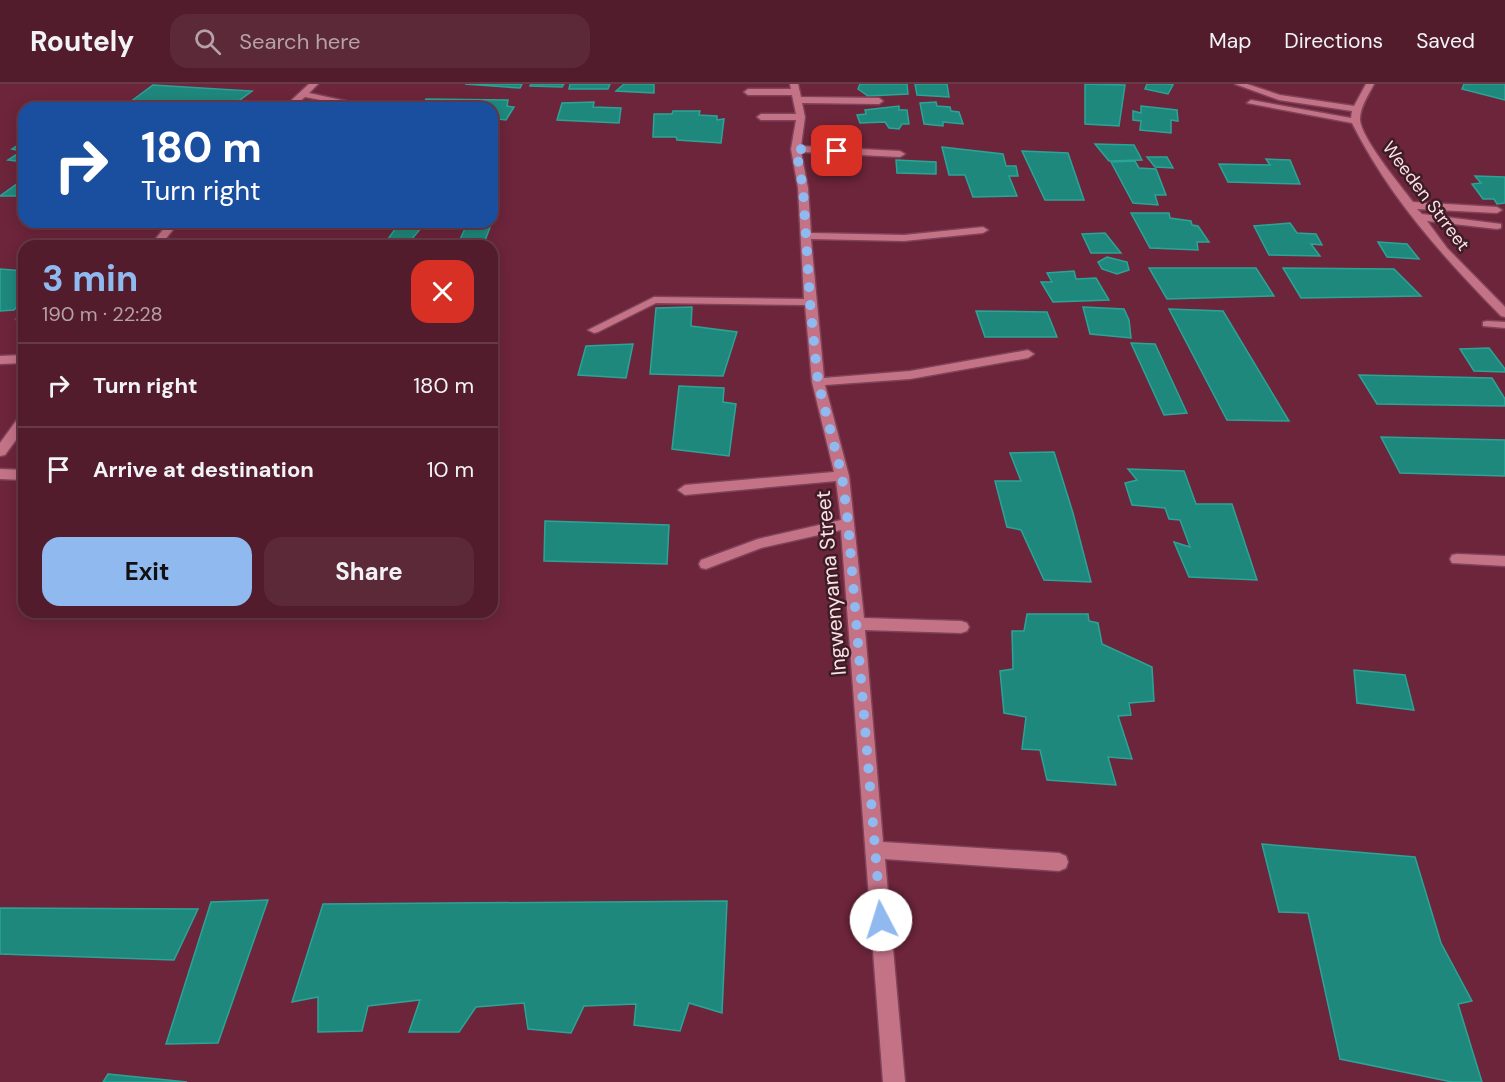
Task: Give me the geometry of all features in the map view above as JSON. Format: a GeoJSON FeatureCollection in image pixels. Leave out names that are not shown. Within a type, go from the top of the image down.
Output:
{"type":"FeatureCollection","features":[{"type":"Feature","properties":{"kind":"street"},"geometry":{"type":"LineString","coordinates":[[294,102],[314,84]]}},
{"type":"Feature","properties":{"kind":"street"},"geometry":{"type":"LineString","coordinates":[[1239,84],[1279,97],[1357,109]]}},
{"type":"Feature","properties":{"kind":"street"},"geometry":{"type":"LineString","coordinates":[[1251,103],[1355,121],[1357,109],[1370,84]]}},
{"type":"Feature","properties":{"kind":"street"},"geometry":{"type":"LineString","coordinates":[[748,92],[796,92],[879,101]]}},
{"type":"Feature","properties":{"kind":"street","name":"Ingwenyama Street"},"geometry":{"type":"LineString","coordinates":[[796,92],[801,117],[796,149],[803,188],[810,302],[818,382],[842,476],[848,523],[894,1082]]}},
{"type":"Feature","properties":{"kind":"street"},"geometry":{"type":"LineString","coordinates":[[303,94],[344,102]]}},
{"type":"Feature","properties":{"kind":"street"},"geometry":{"type":"LineString","coordinates":[[761,117],[801,117]]}},
{"type":"Feature","properties":{"kind":"street","name":"Weeden Strreet"},"geometry":{"type":"LineString","coordinates":[[1355,121],[1372,154],[1408,205],[1443,250],[1505,314]]}},
{"type":"Feature","properties":{"kind":"street"},"geometry":{"type":"LineString","coordinates":[[796,149],[900,154]]}},
{"type":"Feature","properties":{"kind":"street"},"geometry":{"type":"LineString","coordinates":[[1408,205],[1497,210]]}},
{"type":"Feature","properties":{"kind":"street"},"geometry":{"type":"LineString","coordinates":[[1419,217],[1497,226]]}},
{"type":"Feature","properties":{"kind":"street"},"geometry":{"type":"LineString","coordinates":[[807,236],[904,238],[983,230]]}},
{"type":"Feature","properties":{"kind":"street"},"geometry":{"type":"LineString","coordinates":[[594,330],[654,300],[810,302]]}},
{"type":"Feature","properties":{"kind":"street"},"geometry":{"type":"LineString","coordinates":[[1487,324],[1505,325]]}},
{"type":"Feature","properties":{"kind":"street"},"geometry":{"type":"LineString","coordinates":[[818,382],[910,375],[1028,354]]}},
{"type":"Feature","properties":{"kind":"street"},"geometry":{"type":"LineString","coordinates":[[0,360],[18,359]]}},
{"type":"Feature","properties":{"kind":"street"},"geometry":{"type":"LineString","coordinates":[[0,453],[18,428]]}},
{"type":"Feature","properties":{"kind":"street"},"geometry":{"type":"LineString","coordinates":[[0,474],[18,475]]}},
{"type":"Feature","properties":{"kind":"street"},"geometry":{"type":"LineString","coordinates":[[685,490],[842,476]]}},
{"type":"Feature","properties":{"kind":"street"},"geometry":{"type":"LineString","coordinates":[[706,564],[759,544],[848,523]]}},
{"type":"Feature","properties":{"kind":"street"},"geometry":{"type":"LineString","coordinates":[[1457,559],[1505,561]]}},
{"type":"Feature","properties":{"kind":"street"},"geometry":{"type":"LineString","coordinates":[[857,624],[960,627]]}},
{"type":"Feature","properties":{"kind":"street"},"geometry":{"type":"LineString","coordinates":[[875,850],[1059,862]]}},
{"type":"Feature","properties":{"kind":"building"},"geometry":{"type":"Polygon","coordinates":[[[465,84],[522,84],[520,88],[465,84]]]}},
{"type":"Feature","properties":{"kind":"building"},"geometry":{"type":"Polygon","coordinates":[[[531,84],[564,84],[562,87],[530,86],[531,84]]]}},
{"type":"Feature","properties":{"kind":"building"},"geometry":{"type":"Polygon","coordinates":[[[570,84],[610,84],[608,89],[569,89],[570,84]]]}},
{"type":"Feature","properties":{"kind":"building"},"geometry":{"type":"Polygon","coordinates":[[[624,84],[654,84],[654,93],[616,91],[624,84]]]}},
{"type":"Feature","properties":{"kind":"building"},"geometry":{"type":"Polygon","coordinates":[[[860,84],[907,84],[908,94],[868,96],[858,89],[860,84]]]}},
{"type":"Feature","properties":{"kind":"building"},"geometry":{"type":"Polygon","coordinates":[[[915,84],[947,84],[949,97],[917,95],[915,84]]]}},
{"type":"Feature","properties":{"kind":"building"},"geometry":{"type":"Polygon","coordinates":[[[1085,84],[1125,85],[1119,126],[1085,124],[1085,84]]]}},
{"type":"Feature","properties":{"kind":"building"},"geometry":{"type":"Polygon","coordinates":[[[1147,84],[1173,85],[1168,94],[1145,89],[1147,84]]]}},
{"type":"Feature","properties":{"kind":"building"},"geometry":{"type":"Polygon","coordinates":[[[1464,84],[1505,84],[1505,100],[1462,89],[1464,84]]]}},
{"type":"Feature","properties":{"kind":"building"},"geometry":{"type":"Polygon","coordinates":[[[153,85],[252,91],[237,102],[130,102],[153,85]]]}},
{"type":"Feature","properties":{"kind":"building"},"geometry":{"type":"Polygon","coordinates":[[[426,99],[508,100],[507,106],[514,107],[506,120],[498,119],[498,102],[424,102],[426,99]]]}},
{"type":"Feature","properties":{"kind":"building"},"geometry":{"type":"Polygon","coordinates":[[[594,102],[593,107],[621,108],[619,123],[557,120],[562,103],[594,102]]]}},
{"type":"Feature","properties":{"kind":"building"},"geometry":{"type":"Polygon","coordinates":[[[936,102],[937,106],[950,107],[951,111],[959,112],[963,124],[943,122],[943,126],[924,124],[920,103],[936,102]]]}},
{"type":"Feature","properties":{"kind":"building"},"geometry":{"type":"Polygon","coordinates":[[[899,106],[899,110],[907,110],[909,124],[902,124],[899,129],[889,128],[885,122],[860,123],[857,115],[866,114],[865,110],[899,106]]]}},
{"type":"Feature","properties":{"kind":"building"},"geometry":{"type":"Polygon","coordinates":[[[1141,106],[1177,110],[1178,121],[1171,120],[1171,133],[1140,130],[1141,121],[1133,120],[1133,111],[1141,113],[1141,106]]]}},
{"type":"Feature","properties":{"kind":"building"},"geometry":{"type":"Polygon","coordinates":[[[673,111],[700,111],[699,115],[717,116],[717,120],[724,119],[721,143],[677,140],[676,137],[653,137],[654,114],[672,114],[673,111]]]}},
{"type":"Feature","properties":{"kind":"building"},"geometry":{"type":"Polygon","coordinates":[[[1095,144],[1134,145],[1142,160],[1109,161],[1095,144]]]}},
{"type":"Feature","properties":{"kind":"building"},"geometry":{"type":"Polygon","coordinates":[[[942,147],[1003,154],[1006,166],[1016,166],[1018,176],[1009,176],[1017,196],[973,197],[965,175],[949,175],[942,147]]]}},
{"type":"Feature","properties":{"kind":"building"},"geometry":{"type":"Polygon","coordinates":[[[1022,151],[1068,153],[1084,200],[1045,200],[1022,151]]]}},
{"type":"Feature","properties":{"kind":"building"},"geometry":{"type":"Polygon","coordinates":[[[18,154],[18,161],[8,160],[18,154]]]}},
{"type":"Feature","properties":{"kind":"building"},"geometry":{"type":"Polygon","coordinates":[[[1147,157],[1167,157],[1173,168],[1155,167],[1147,157]]]}},
{"type":"Feature","properties":{"kind":"building"},"geometry":{"type":"Polygon","coordinates":[[[1266,159],[1290,160],[1300,184],[1228,182],[1219,164],[1270,165],[1266,159]]]}},
{"type":"Feature","properties":{"kind":"building"},"geometry":{"type":"Polygon","coordinates":[[[896,160],[936,162],[936,174],[897,173],[896,160]]]}},
{"type":"Feature","properties":{"kind":"building"},"geometry":{"type":"Polygon","coordinates":[[[1135,161],[1139,168],[1156,169],[1166,195],[1155,195],[1158,205],[1133,203],[1111,162],[1135,161]]]}},
{"type":"Feature","properties":{"kind":"building"},"geometry":{"type":"Polygon","coordinates":[[[1475,176],[1505,177],[1505,203],[1497,204],[1494,199],[1483,199],[1472,184],[1481,183],[1475,176]]]}},
{"type":"Feature","properties":{"kind":"building"},"geometry":{"type":"Polygon","coordinates":[[[18,183],[18,196],[0,196],[18,183]]]}},
{"type":"Feature","properties":{"kind":"building"},"geometry":{"type":"Polygon","coordinates":[[[1131,213],[1169,213],[1170,218],[1191,221],[1192,225],[1198,226],[1209,242],[1197,242],[1198,250],[1150,248],[1131,213]]]}},
{"type":"Feature","properties":{"kind":"building"},"geometry":{"type":"Polygon","coordinates":[[[1290,223],[1297,233],[1316,234],[1322,245],[1311,244],[1320,256],[1269,255],[1254,226],[1290,223]]]}},
{"type":"Feature","properties":{"kind":"building"},"geometry":{"type":"Polygon","coordinates":[[[396,228],[421,228],[411,240],[387,240],[396,228]]]}},
{"type":"Feature","properties":{"kind":"building"},"geometry":{"type":"Polygon","coordinates":[[[465,228],[490,228],[485,240],[460,240],[465,228]]]}},
{"type":"Feature","properties":{"kind":"building"},"geometry":{"type":"Polygon","coordinates":[[[1105,233],[1121,253],[1091,253],[1082,234],[1105,233]]]}},
{"type":"Feature","properties":{"kind":"building"},"geometry":{"type":"Polygon","coordinates":[[[1378,242],[1407,244],[1419,259],[1387,257],[1378,242]]]}},
{"type":"Feature","properties":{"kind":"building"},"geometry":{"type":"Polygon","coordinates":[[[1107,257],[1127,262],[1129,270],[1117,274],[1102,269],[1098,262],[1107,257]]]}},
{"type":"Feature","properties":{"kind":"building"},"geometry":{"type":"Polygon","coordinates":[[[1149,268],[1256,268],[1274,296],[1167,299],[1149,268]]]}},
{"type":"Feature","properties":{"kind":"building"},"geometry":{"type":"Polygon","coordinates":[[[1283,268],[1394,269],[1421,296],[1301,298],[1283,268]]]}},
{"type":"Feature","properties":{"kind":"building"},"geometry":{"type":"Polygon","coordinates":[[[0,269],[18,270],[18,306],[14,310],[0,311],[0,269]]]}},
{"type":"Feature","properties":{"kind":"building"},"geometry":{"type":"Polygon","coordinates":[[[1074,271],[1076,279],[1096,278],[1109,300],[1053,302],[1041,282],[1052,282],[1047,273],[1074,271]]]}},
{"type":"Feature","properties":{"kind":"building"},"geometry":{"type":"Polygon","coordinates":[[[692,307],[691,326],[737,332],[723,376],[650,374],[656,308],[692,307]]]}},
{"type":"Feature","properties":{"kind":"building"},"geometry":{"type":"Polygon","coordinates":[[[1083,307],[1124,309],[1129,320],[1131,338],[1090,334],[1083,307]]]}},
{"type":"Feature","properties":{"kind":"building"},"geometry":{"type":"Polygon","coordinates":[[[1169,309],[1223,311],[1289,421],[1227,420],[1169,309]]]}},
{"type":"Feature","properties":{"kind":"building"},"geometry":{"type":"Polygon","coordinates":[[[976,311],[1047,312],[1057,337],[985,337],[976,311]]]}},
{"type":"Feature","properties":{"kind":"building"},"geometry":{"type":"Polygon","coordinates":[[[1131,343],[1155,344],[1187,413],[1164,415],[1131,343]]]}},
{"type":"Feature","properties":{"kind":"building"},"geometry":{"type":"Polygon","coordinates":[[[633,344],[626,378],[578,375],[586,346],[633,344]]]}},
{"type":"Feature","properties":{"kind":"building"},"geometry":{"type":"Polygon","coordinates":[[[1489,348],[1505,372],[1474,371],[1460,349],[1489,348]]]}},
{"type":"Feature","properties":{"kind":"building"},"geometry":{"type":"Polygon","coordinates":[[[1359,375],[1492,378],[1505,399],[1505,406],[1377,404],[1359,375]]]}},
{"type":"Feature","properties":{"kind":"building"},"geometry":{"type":"Polygon","coordinates":[[[679,386],[724,388],[723,402],[736,404],[729,456],[672,449],[679,386]]]}},
{"type":"Feature","properties":{"kind":"building"},"geometry":{"type":"Polygon","coordinates":[[[1381,437],[1505,440],[1505,476],[1400,473],[1381,437]]]}},
{"type":"Feature","properties":{"kind":"building"},"geometry":{"type":"Polygon","coordinates":[[[1054,452],[1091,582],[1044,580],[1021,530],[1007,527],[995,481],[1021,481],[1010,453],[1054,452]]]}},
{"type":"Feature","properties":{"kind":"building"},"geometry":{"type":"Polygon","coordinates":[[[1128,469],[1184,471],[1196,504],[1232,504],[1257,580],[1189,577],[1174,542],[1190,547],[1180,520],[1169,519],[1165,508],[1132,505],[1125,483],[1137,480],[1128,469]]]}},
{"type":"Feature","properties":{"kind":"building"},"geometry":{"type":"Polygon","coordinates":[[[545,521],[669,525],[667,564],[544,561],[545,521]]]}},
{"type":"Feature","properties":{"kind":"building"},"geometry":{"type":"Polygon","coordinates":[[[1027,614],[1088,614],[1089,621],[1098,623],[1102,644],[1152,667],[1154,701],[1129,703],[1131,715],[1118,716],[1132,759],[1108,757],[1116,785],[1047,780],[1040,750],[1022,749],[1026,717],[1004,713],[1000,671],[1013,669],[1012,631],[1024,631],[1027,614]]]}},
{"type":"Feature","properties":{"kind":"building"},"geometry":{"type":"Polygon","coordinates":[[[1354,670],[1405,675],[1414,710],[1357,703],[1354,670]]]}},
{"type":"Feature","properties":{"kind":"building"},"geometry":{"type":"Polygon","coordinates":[[[1262,844],[1415,857],[1441,943],[1472,1001],[1458,1004],[1482,1082],[1452,1082],[1340,1059],[1308,913],[1279,912],[1262,844]]]}},
{"type":"Feature","properties":{"kind":"building"},"geometry":{"type":"Polygon","coordinates":[[[268,900],[218,1043],[166,1044],[211,902],[268,900]]]}},
{"type":"Feature","properties":{"kind":"building"},"geometry":{"type":"Polygon","coordinates":[[[727,901],[722,1013],[689,1003],[680,1031],[634,1025],[636,1004],[584,1006],[571,1033],[528,1029],[524,1003],[476,1007],[459,1032],[409,1032],[420,1000],[368,1006],[362,1031],[318,1032],[318,997],[292,1002],[323,904],[727,901]]]}},
{"type":"Feature","properties":{"kind":"building"},"geometry":{"type":"Polygon","coordinates":[[[0,908],[198,909],[174,960],[0,954],[0,908]]]}},
{"type":"Feature","properties":{"kind":"building"},"geometry":{"type":"Polygon","coordinates":[[[108,1074],[187,1082],[103,1082],[108,1074]]]}},
{"type":"Feature","properties":{"kind":"route"},"geometry":{"type":"LineString","coordinates":[[837,151],[796,149],[803,188],[810,302],[818,382],[842,476],[848,523],[881,920]]}}]}
